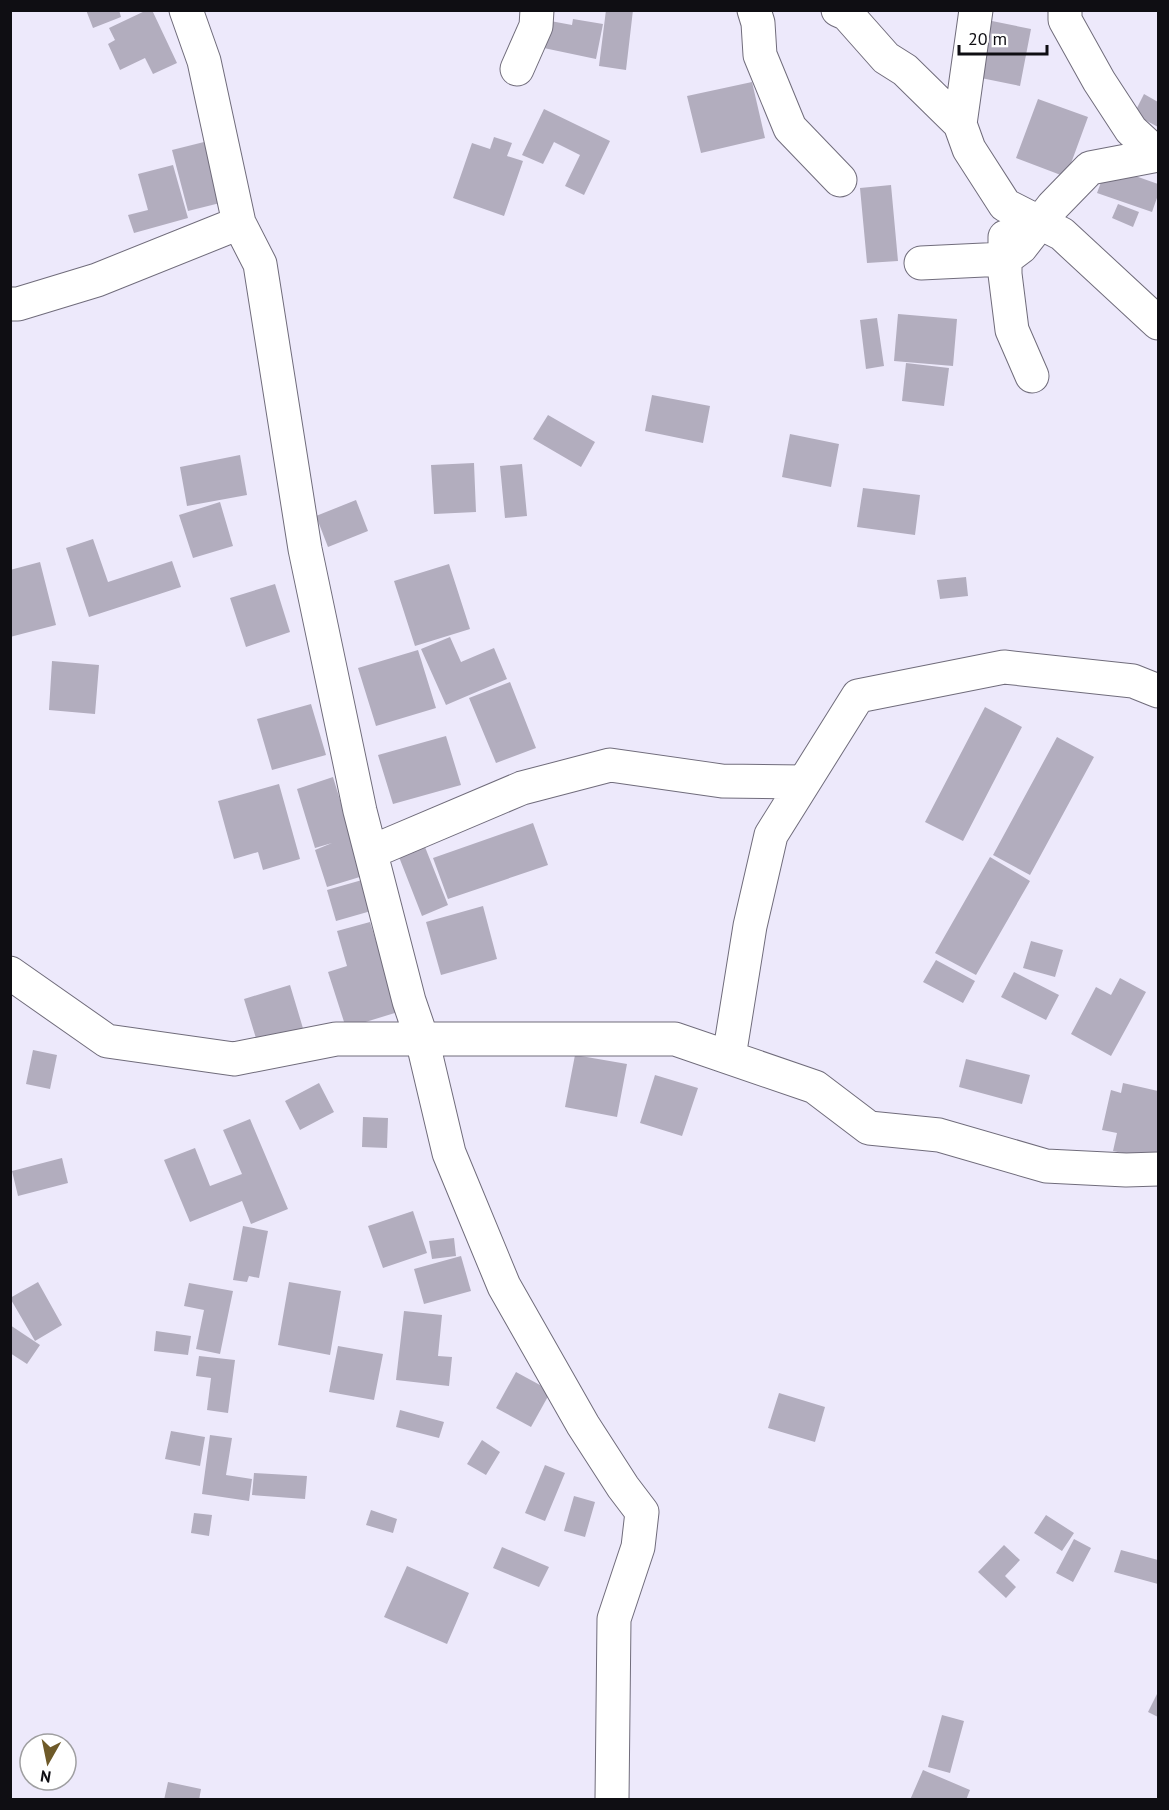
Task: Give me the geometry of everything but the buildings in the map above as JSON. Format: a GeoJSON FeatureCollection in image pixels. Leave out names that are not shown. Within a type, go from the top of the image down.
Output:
{"type":"FeatureCollection","features":[{"type":"Feature","properties":{"kind":"street"},"geometry":{"type":"LineString","coordinates":[[186,10],[204,61],[239,223],[260,264],[305,549],[360,811],[409,1001],[422,1039],[449,1153],[504,1286],[583,1425],[642,1512],[638,1547],[614,1619],[612,1800]]}},
{"type":"Feature","properties":{"kind":"street"},"geometry":{"type":"LineString","coordinates":[[517,69],[536,26],[537,10]]}},
{"type":"Feature","properties":{"kind":"street"},"geometry":{"type":"LineString","coordinates":[[754,10],[758,23],[760,55],[790,128],[840,180]]}},
{"type":"Feature","properties":{"kind":"street"},"geometry":{"type":"LineString","coordinates":[[838,10],[847,14],[886,58],[905,70],[960,124],[969,150],[1005,205],[1062,234],[1158,322]]}},
{"type":"Feature","properties":{"kind":"street"},"geometry":{"type":"LineString","coordinates":[[960,124],[976,10]]}},
{"type":"Feature","properties":{"kind":"street"},"geometry":{"type":"LineString","coordinates":[[921,263],[1005,260],[1021,247],[1053,206],[1090,168],[1158,155],[1131,130],[1099,81],[1065,20],[1065,10]]}},
{"type":"Feature","properties":{"kind":"street"},"geometry":{"type":"LineString","coordinates":[[1005,205],[1005,260],[1012,330],[1032,376]]}},
{"type":"Feature","properties":{"kind":"street"},"geometry":{"type":"LineString","coordinates":[[10,304],[97,280],[239,223]]}},
{"type":"Feature","properties":{"kind":"street"},"geometry":{"type":"LineString","coordinates":[[729,1058],[750,926],[771,835],[858,696],[1004,667],[1133,681],[1158,691]]}},
{"type":"Feature","properties":{"kind":"street"},"geometry":{"type":"LineString","coordinates":[[371,852],[522,788],[610,765],[722,781],[804,782]]}},
{"type":"Feature","properties":{"kind":"street"},"geometry":{"type":"LineString","coordinates":[[10,973],[107,1041],[234,1059],[336,1040],[675,1039],[815,1087],[869,1128],[939,1135],[1046,1166],[1126,1170],[1158,1169]]}}]}
